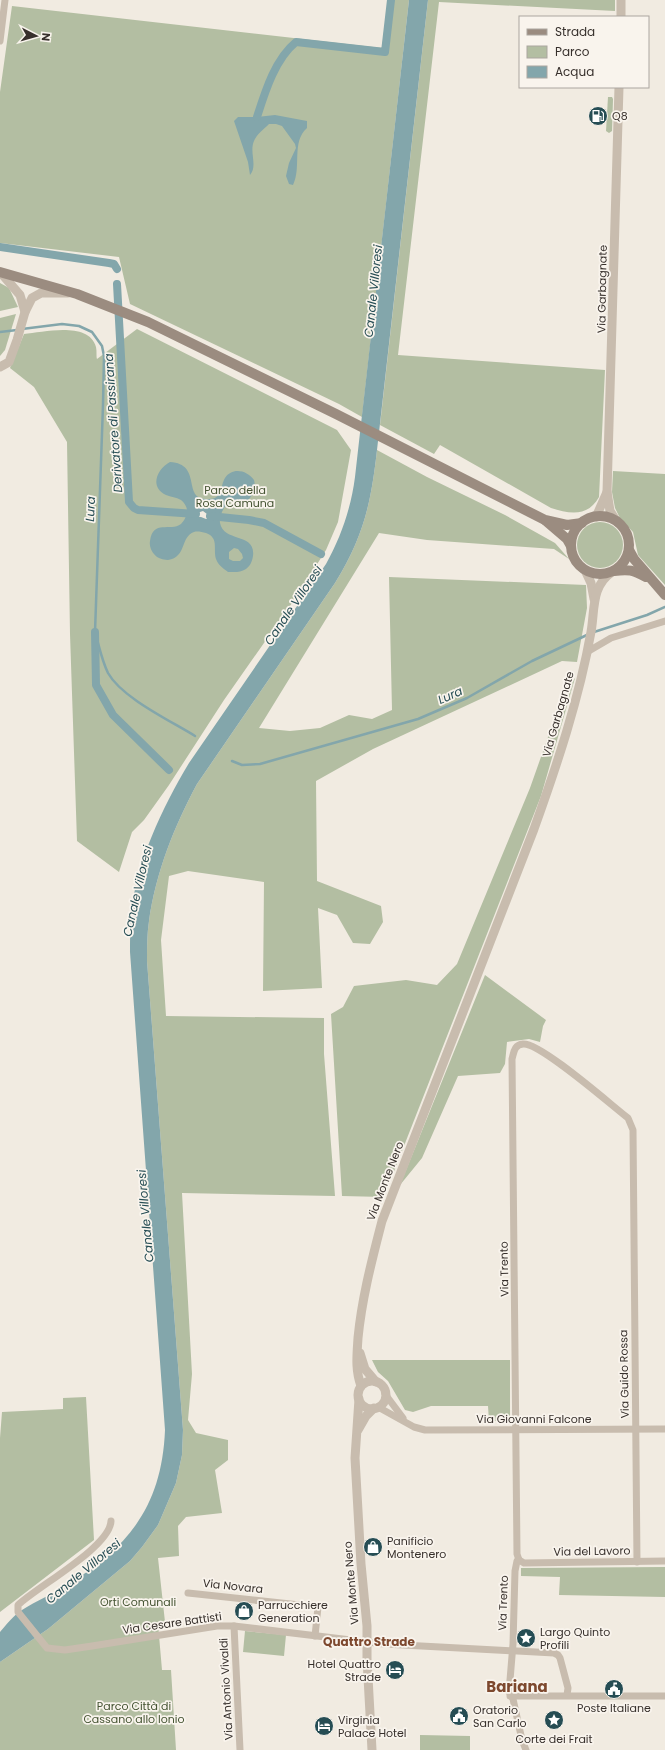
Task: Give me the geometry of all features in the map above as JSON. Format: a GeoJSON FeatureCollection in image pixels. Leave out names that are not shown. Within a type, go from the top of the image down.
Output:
{"type":"FeatureCollection","features":[{"type":"Feature","properties":{"kind":"main road"},"geometry":{"type":"LineString","coordinates":[[1,272],[77,294],[148,322],[336,414],[544,520],[566,539],[571,546],[576,560],[585,570],[598,574],[627,569],[635,571],[654,582]]}},
{"type":"Feature","properties":{"kind":"main road"},"geometry":{"type":"LineString","coordinates":[[544,520],[567,525],[582,523],[596,517],[603,516],[617,522],[623,527],[627,534],[628,550],[623,563],[612,572]]}},
{"type":"Feature","properties":{"kind":"main road"},"geometry":{"type":"LineString","coordinates":[[571,546],[572,538],[582,523]]}},
{"type":"Feature","properties":{"kind":"main road"},"geometry":{"type":"LineString","coordinates":[[628,550],[663,593]]}},
{"type":"Feature","properties":{"kind":"street"},"geometry":{"type":"LineString","coordinates":[[0,41],[5,0]]}},
{"type":"Feature","properties":{"kind":"street"},"geometry":{"type":"LineString","coordinates":[[620,16],[621,0]]}},
{"type":"Feature","properties":{"kind":"street","name":"Via Garbagnate"},"geometry":{"type":"LineString","coordinates":[[617,522],[610,511],[607,492],[619,88]]}},
{"type":"Feature","properties":{"kind":"street"},"geometry":{"type":"LineString","coordinates":[[1,272],[20,295],[25,312]]}},
{"type":"Feature","properties":{"kind":"street"},"geometry":{"type":"LineString","coordinates":[[0,367],[9,362],[25,312],[32,298],[41,293],[77,294]]}},
{"type":"Feature","properties":{"kind":"street","name":"Via Garbagnate"},"geometry":{"type":"LineString","coordinates":[[596,517],[607,492]]}},
{"type":"Feature","properties":{"kind":"street","name":"Via Garbagnate"},"geometry":{"type":"LineString","coordinates":[[585,570],[591,583],[594,604]]}},
{"type":"Feature","properties":{"kind":"street","name":"Via Garbagnate"},"geometry":{"type":"LineString","coordinates":[[456,1030],[534,829],[563,742],[587,652],[594,604],[599,584],[604,577],[612,572]]}},
{"type":"Feature","properties":{"kind":"street"},"geometry":{"type":"LineString","coordinates":[[587,652],[611,638],[665,621]]}},
{"type":"Feature","properties":{"kind":"street","name":"Via Monte Nero"},"geometry":{"type":"LineString","coordinates":[[361,1386],[356,1364],[360,1316],[366,1282],[382,1221],[456,1030]]}},
{"type":"Feature","properties":{"kind":"street","name":"Via Trento"},"geometry":{"type":"LineString","coordinates":[[526,1750],[522,1740],[513,1699],[509,1692],[515,1571],[519,1560],[512,1059],[514,1050],[517,1046],[530,1044],[547,1054],[628,1118],[633,1130],[633,1186]]}},
{"type":"Feature","properties":{"kind":"street","name":"Via Guido Rossa"},"geometry":{"type":"LineString","coordinates":[[633,1186],[637,1562]]}},
{"type":"Feature","properties":{"kind":"street","name":"Via Monte Nero"},"geometry":{"type":"LineString","coordinates":[[358,1346],[362,1363],[376,1382]]}},
{"type":"Feature","properties":{"kind":"street"},"geometry":{"type":"LineString","coordinates":[[368,1382],[376,1382],[382,1386],[385,1394],[384,1402],[376,1408],[365,1407],[359,1399],[358,1394],[361,1386],[368,1382]]}},
{"type":"Feature","properties":{"kind":"street","name":"Via Giovanni Falcone"},"geometry":{"type":"LineString","coordinates":[[385,1394],[406,1421]]}},
{"type":"Feature","properties":{"kind":"street","name":"Via Monte Nero"},"geometry":{"type":"LineString","coordinates":[[359,1399],[355,1458],[358,1525],[367,1642],[366,1659],[372,1750]]}},
{"type":"Feature","properties":{"kind":"street","name":"Via Monte Nero"},"geometry":{"type":"LineString","coordinates":[[356,1438],[366,1416],[376,1408]]}},
{"type":"Feature","properties":{"kind":"street","name":"Via Giovanni Falcone"},"geometry":{"type":"LineString","coordinates":[[376,1408],[406,1421],[414,1427],[425,1430],[517,1431],[665,1429]]}},
{"type":"Feature","properties":{"kind":"street","name":"Via Cesare Battisti"},"geometry":{"type":"LineString","coordinates":[[111,1521],[107,1534],[59,1575],[20,1604],[18,1608],[18,1612],[42,1644],[50,1649],[65,1650],[202,1628],[234,1626],[367,1642],[558,1655],[567,1685],[567,1696]]}},
{"type":"Feature","properties":{"kind":"street","name":"Via del Lavoro"},"geometry":{"type":"LineString","coordinates":[[519,1560],[524,1563],[665,1561]]}},
{"type":"Feature","properties":{"kind":"street","name":"Via Novara"},"geometry":{"type":"LineString","coordinates":[[188,1593],[318,1607],[315,1636]]}},
{"type":"Feature","properties":{"kind":"street","name":"Via Antonio Vivaldi"},"geometry":{"type":"LineString","coordinates":[[234,1626],[240,1750]]}},
{"type":"Feature","properties":{"kind":"street"},"geometry":{"type":"LineString","coordinates":[[510,1696],[665,1696]]}},
{"type":"Feature","properties":{"kind":"green space"},"geometry":{"type":"Polygon","coordinates":[[[388,0],[409,0],[362,417],[339,404],[130,304],[119,257],[0,243],[0,92],[12,6],[382,48],[388,0]]]}},
{"type":"Feature","properties":{"kind":"green space"},"geometry":{"type":"Polygon","coordinates":[[[428,0],[615,0],[615,11],[439,2],[398,355],[605,370],[599,497],[590,508],[584,511],[565,512],[551,508],[440,445],[434,454],[380,425],[428,0]]]}},
{"type":"Feature","properties":{"kind":"green space"},"geometry":{"type":"Polygon","coordinates":[[[608,97],[612,97],[613,99],[612,131],[609,133],[606,131],[608,97]]]}},
{"type":"Feature","properties":{"kind":"green space"},"geometry":{"type":"Polygon","coordinates":[[[0,283],[9,288],[18,307],[0,311],[0,283]]]}},
{"type":"Feature","properties":{"kind":"green space"},"geometry":{"type":"Polygon","coordinates":[[[16,314],[5,350],[0,356],[0,318],[16,314]]]}},
{"type":"Feature","properties":{"kind":"green space","name":"Parco della Rosa Camuna"},"geometry":{"type":"Polygon","coordinates":[[[137,329],[337,430],[351,450],[338,522],[326,550],[299,593],[224,700],[169,785],[144,820],[132,832],[119,872],[77,841],[70,634],[67,442],[34,387],[10,368],[24,334],[65,330],[85,334],[92,339],[96,347],[97,359],[137,329]]]}},
{"type":"Feature","properties":{"kind":"green space"},"geometry":{"type":"Polygon","coordinates":[[[377,450],[427,477],[505,515],[555,543],[569,559],[554,549],[427,540],[379,533],[259,728],[290,731],[320,728],[349,715],[372,719],[392,710],[389,577],[586,585],[587,608],[577,662],[562,661],[373,749],[316,781],[317,881],[381,906],[383,922],[370,944],[353,943],[337,915],[318,908],[322,988],[263,991],[264,882],[188,871],[169,876],[161,940],[166,1016],[324,1018],[324,1054],[335,1196],[182,1193],[192,1374],[188,1420],[196,1433],[228,1440],[228,1460],[215,1470],[222,1513],[186,1517],[178,1526],[179,1556],[158,1558],[165,1622],[158,1624],[162,1670],[171,1670],[176,1750],[0,1750],[0,1662],[48,1629],[130,1561],[158,1525],[176,1483],[182,1455],[183,1430],[147,961],[148,931],[152,903],[167,850],[197,784],[335,583],[353,550],[365,519],[369,503],[377,450]]]}},
{"type":"Feature","properties":{"kind":"green space"},"geometry":{"type":"Polygon","coordinates":[[[613,471],[665,474],[665,585],[638,555],[633,532],[620,518],[615,508],[612,492],[613,471]]]}},
{"type":"Feature","properties":{"kind":"green space"},"geometry":{"type":"Polygon","coordinates":[[[605,522],[609,523],[619,532],[622,536],[622,554],[613,564],[605,568],[595,568],[587,564],[578,554],[577,540],[581,532],[591,523],[605,522]]]}},
{"type":"Feature","properties":{"kind":"green space"},"geometry":{"type":"Polygon","coordinates":[[[575,678],[541,796],[384,1197],[342,1196],[331,1014],[343,1007],[354,986],[406,980],[437,985],[457,964],[530,788],[565,689],[575,678]]]}},
{"type":"Feature","properties":{"kind":"green space"},"geometry":{"type":"Polygon","coordinates":[[[485,975],[546,1020],[543,1026],[540,1042],[529,1039],[507,1042],[505,1064],[500,1073],[458,1076],[422,1158],[400,1185],[485,975]]]}},
{"type":"Feature","properties":{"kind":"green space"},"geometry":{"type":"Polygon","coordinates":[[[372,1360],[510,1360],[510,1421],[489,1421],[488,1406],[431,1406],[413,1412],[405,1410],[388,1381],[378,1372],[372,1360]]]}},
{"type":"Feature","properties":{"kind":"green space"},"geometry":{"type":"Polygon","coordinates":[[[86,1397],[94,1540],[0,1612],[0,1438],[2,1412],[63,1409],[63,1398],[86,1397]]]}},
{"type":"Feature","properties":{"kind":"green space"},"geometry":{"type":"Polygon","coordinates":[[[665,1567],[665,1597],[559,1595],[560,1577],[521,1576],[521,1568],[665,1567]]]}},
{"type":"Feature","properties":{"kind":"green space"},"geometry":{"type":"Polygon","coordinates":[[[245,1631],[286,1635],[284,1656],[243,1652],[245,1631]]]}},
{"type":"Feature","properties":{"kind":"green space"},"geometry":{"type":"Polygon","coordinates":[[[420,1735],[470,1736],[470,1750],[420,1750],[420,1735]]]}},
{"type":"Feature","properties":{"kind":"water","name":"Canale Villoresi"},"geometry":{"type":"Polygon","coordinates":[[[409,0],[428,0],[377,450],[372,487],[365,519],[353,550],[335,583],[197,784],[174,833],[161,867],[149,921],[147,936],[147,961],[183,1430],[182,1455],[176,1483],[158,1525],[130,1561],[48,1629],[0,1662],[0,1632],[13,1617],[22,1610],[67,1585],[89,1570],[125,1539],[149,1502],[157,1480],[163,1456],[165,1430],[130,952],[131,920],[134,895],[144,856],[160,817],[179,780],[189,763],[326,564],[341,533],[348,511],[355,477],[409,0]]]}},
{"type":"Feature","properties":{"kind":"water"},"geometry":{"type":"Polygon","coordinates":[[[275,115],[307,121],[307,128],[299,140],[296,178],[293,185],[289,184],[286,176],[289,163],[296,148],[295,144],[282,126],[269,124],[255,138],[252,150],[253,167],[250,175],[248,162],[234,121],[238,117],[275,115]]]}},
{"type":"Feature","properties":{"kind":"water"},"geometry":{"type":"Polygon","coordinates":[[[170,462],[180,464],[186,469],[190,475],[196,495],[201,498],[210,499],[217,496],[223,481],[232,472],[244,472],[254,480],[255,483],[252,495],[246,501],[234,501],[228,503],[222,511],[220,517],[220,523],[227,533],[245,540],[253,549],[252,560],[246,569],[239,572],[228,572],[223,568],[216,559],[213,538],[206,533],[201,532],[195,532],[190,535],[181,551],[174,558],[168,560],[162,559],[154,554],[150,548],[150,543],[152,534],[155,530],[162,527],[172,527],[181,524],[187,513],[187,508],[181,500],[161,492],[156,483],[159,473],[165,465],[170,462]],[[234,548],[229,552],[229,559],[233,561],[240,561],[243,558],[238,549],[234,548]]]}},
{"type":"Feature","properties":{"kind":"pier"},"geometry":{"type":"Polygon","coordinates":[[[185,511],[197,513],[203,511],[207,514],[223,515],[222,519],[206,519],[201,517],[184,516],[185,511]]]}},
{"type":"Feature","properties":{"kind":"waterway"},"geometry":{"type":"LineString","coordinates":[[257,117],[272,76],[282,57],[296,42],[385,52],[391,0]]}},
{"type":"Feature","properties":{"kind":"waterway","name":"Derivatore di Passirana"},"geometry":{"type":"LineString","coordinates":[[0,247],[109,263],[114,264],[117,269]]}},
{"type":"Feature","properties":{"kind":"waterway","name":"Derivatore di Passirana"},"geometry":{"type":"LineString","coordinates":[[117,284],[129,502],[138,510],[196,514]]}},
{"type":"Feature","properties":{"kind":"waterway","name":"Lura"},"geometry":{"type":"LineString","coordinates":[[22,329],[62,324],[79,326],[92,332],[102,346],[104,356],[103,405],[95,632],[106,668],[115,682],[135,700],[195,736]]}},
{"type":"Feature","properties":{"kind":"waterway","name":"Lura"},"geometry":{"type":"LineString","coordinates":[[0,332],[17,330]]}},
{"type":"Feature","properties":{"kind":"waterway","name":"Derivatore di Passirana"},"geometry":{"type":"LineString","coordinates":[[210,516],[264,523],[321,554]]}},
{"type":"Feature","properties":{"kind":"waterway","name":"Lura"},"geometry":{"type":"LineString","coordinates":[[594,632],[647,615],[665,607]]}},
{"type":"Feature","properties":{"kind":"waterway"},"geometry":{"type":"LineString","coordinates":[[95,632],[96,685],[113,715],[169,770]]}},
{"type":"Feature","properties":{"kind":"waterway","name":"Lura"},"geometry":{"type":"LineString","coordinates":[[232,761],[242,765],[260,764],[418,719],[467,698],[532,661],[589,634]]}},
{"type":"Feature","properties":{"kind":"place","name":"Q8"},"geometry":{"type":"Point","coordinates":[598,116]}},
{"type":"Feature","properties":{"kind":"place","name":"Panificio Montenero"},"geometry":{"type":"Point","coordinates":[373,1547]}},
{"type":"Feature","properties":{"kind":"place","name":"Parrucchiere Generation"},"geometry":{"type":"Point","coordinates":[244,1611]}},
{"type":"Feature","properties":{"kind":"place","name":"Largo Quinto Profili"},"geometry":{"type":"Point","coordinates":[526,1638]}},
{"type":"Feature","properties":{"kind":"place","name":"Hotel Quattro Strade"},"geometry":{"type":"Point","coordinates":[395,1670]}},
{"type":"Feature","properties":{"kind":"place","name":"Poste Italiane"},"geometry":{"type":"Point","coordinates":[614,1689]}},
{"type":"Feature","properties":{"kind":"place","name":"Oratorio San Carlo"},"geometry":{"type":"Point","coordinates":[459,1716]}},
{"type":"Feature","properties":{"kind":"place","name":"Corte dei Frait"},"geometry":{"type":"Point","coordinates":[554,1720]}},
{"type":"Feature","properties":{"kind":"place","name":"Virginia Palace Hotel"},"geometry":{"type":"Point","coordinates":[324,1726]}},
{"type":"Feature","properties":{"kind":"district","name":"Quattro Strade"},"geometry":{"type":"Point","coordinates":[369,1641]}},
{"type":"Feature","properties":{"kind":"district","name":"Bariana"},"geometry":{"type":"Point","coordinates":[517,1686]}},
{"type":"Feature","properties":{"kind":"park label","name":"Orti Comunali"},"geometry":{"type":"Point","coordinates":[138,1602]}},
{"type":"Feature","properties":{"kind":"park label","name":"Parco Città di Cassano allo Ionio"},"geometry":{"type":"Point","coordinates":[134,1712]}}]}
